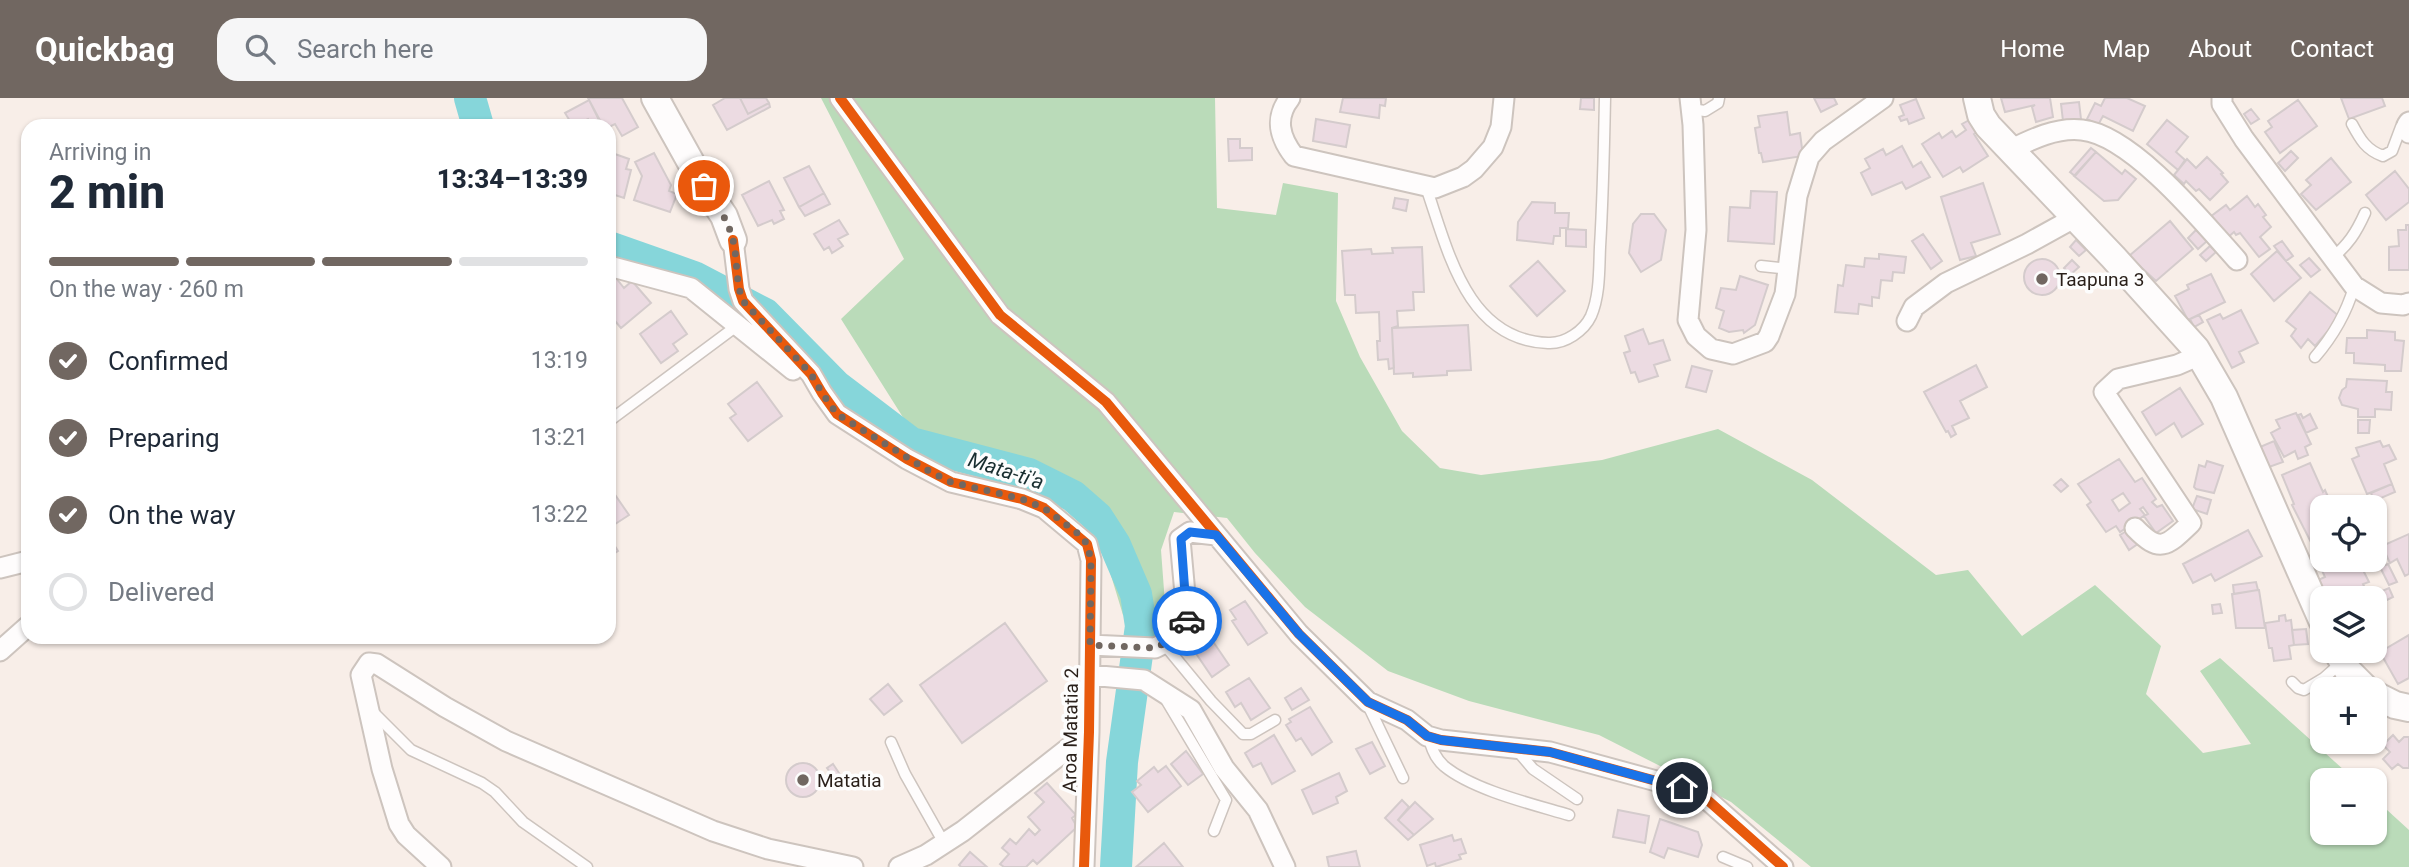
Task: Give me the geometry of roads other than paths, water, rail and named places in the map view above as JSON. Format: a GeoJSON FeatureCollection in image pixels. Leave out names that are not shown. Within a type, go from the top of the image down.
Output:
{"type":"FeatureCollection","features":[{"type":"Feature","properties":{"kind":"main road"},"geometry":{"type":"LineString","coordinates":[[655,98],[704,186],[724,216],[733,240]]}},
{"type":"Feature","properties":{"kind":"main road"},"geometry":{"type":"LineString","coordinates":[[1977,98],[1981,115],[1988,126],[2165,312],[2200,355],[2224,397],[2310,594]]}},
{"type":"Feature","properties":{"kind":"main road"},"geometry":{"type":"LineString","coordinates":[[2344,663],[2354,677]]}},
{"type":"Feature","properties":{"kind":"main road"},"geometry":{"type":"LineString","coordinates":[[2387,701],[2409,708]]}},
{"type":"Feature","properties":{"kind":"street"},"geometry":{"type":"LineString","coordinates":[[840,98],[1000,315],[1106,402],[1299,634],[1365,700],[1441,740],[1550,752],[1703,796],[1779,866]]}},
{"type":"Feature","properties":{"kind":"street"},"geometry":{"type":"LineString","coordinates":[[1290,98],[1283,107],[1280,120],[1283,140],[1294,156],[1435,188],[1463,177],[1489,153],[1499,134],[1504,98]]}},
{"type":"Feature","properties":{"kind":"street"},"geometry":{"type":"LineString","coordinates":[[1691,104],[1696,230],[1688,320],[1696,336],[1711,349],[1733,354],[1765,342],[1785,294],[1797,196],[1809,157],[1822,141],[1883,98]]}},
{"type":"Feature","properties":{"kind":"street"},"geometry":{"type":"LineString","coordinates":[[2222,98],[2222,104],[2244,139],[2354,287],[2381,303],[2409,303]]}},
{"type":"Feature","properties":{"kind":"street"},"geometry":{"type":"LineString","coordinates":[[2010,150],[2051,133],[2081,130],[2095,132],[2140,160],[2166,183],[2237,260]]}},
{"type":"Feature","properties":{"kind":"street"},"geometry":{"type":"LineString","coordinates":[[1907,321],[1914,307],[1946,284],[2074,218]]}},
{"type":"Feature","properties":{"kind":"street","name":"Aroa Matatia 2"},"geometry":{"type":"LineString","coordinates":[[733,240],[745,318],[811,374],[837,414],[907,460],[951,482],[1022,499],[1044,508],[1080,535],[1087,544],[1091,560],[1090,732],[1084,867]]}},
{"type":"Feature","properties":{"kind":"street"},"geometry":{"type":"LineString","coordinates":[[616,268],[691,288],[745,318]]}},
{"type":"Feature","properties":{"kind":"street"},"geometry":{"type":"LineString","coordinates":[[2135,528],[2156,546],[2175,539],[2190,523],[2104,392],[2118,379],[2177,365],[2200,355]]}},
{"type":"Feature","properties":{"kind":"street"},"geometry":{"type":"LineString","coordinates":[[1090,645],[1160,646],[1183,634],[1187,616],[1181,539],[1190,532],[1216,535]]}},
{"type":"Feature","properties":{"kind":"street"},"geometry":{"type":"LineString","coordinates":[[0,568],[21,563]]}},
{"type":"Feature","properties":{"kind":"street"},"geometry":{"type":"LineString","coordinates":[[0,652],[21,632]]}},
{"type":"Feature","properties":{"kind":"street"},"geometry":{"type":"LineString","coordinates":[[441,867],[406,835],[399,824],[388,793],[361,675],[369,663],[377,664],[466,720],[506,741],[713,831],[779,851],[853,867]]}},
{"type":"Feature","properties":{"kind":"street"},"geometry":{"type":"LineString","coordinates":[[1089,675],[1149,682],[1191,710],[1224,768],[1258,810],[1285,867]]}},
{"type":"Feature","properties":{"kind":"street"},"geometry":{"type":"LineString","coordinates":[[900,867],[944,843],[1025,785],[1090,732]]}},
{"type":"Feature","properties":{"kind":"lane"},"geometry":{"type":"LineString","coordinates":[[1426,187],[1457,274],[1476,306],[1497,327],[1531,340],[1552,344],[1572,337],[1588,321],[1597,293],[1605,98]]}},
{"type":"Feature","properties":{"kind":"lane"},"geometry":{"type":"LineString","coordinates":[[1691,104],[1705,111],[1718,103],[1719,98]]}},
{"type":"Feature","properties":{"kind":"lane"},"geometry":{"type":"LineString","coordinates":[[2352,124],[2371,151],[2383,156],[2392,150],[2401,127],[2408,127]]}},
{"type":"Feature","properties":{"kind":"lane"},"geometry":{"type":"LineString","coordinates":[[2331,258],[2348,245],[2365,214]]}},
{"type":"Feature","properties":{"kind":"lane"},"geometry":{"type":"LineString","coordinates":[[1761,266],[1789,269]]}},
{"type":"Feature","properties":{"kind":"lane"},"geometry":{"type":"LineString","coordinates":[[2315,357],[2347,312],[2354,287]]}},
{"type":"Feature","properties":{"kind":"lane"},"geometry":{"type":"LineString","coordinates":[[616,416],[745,318]]}},
{"type":"Feature","properties":{"kind":"lane"},"geometry":{"type":"LineString","coordinates":[[1160,646],[1243,734],[1251,734],[1275,720]]}},
{"type":"Feature","properties":{"kind":"lane"},"geometry":{"type":"LineString","coordinates":[[2292,682],[2304,690],[2324,678],[2335,663]]}},
{"type":"Feature","properties":{"kind":"lane"},"geometry":{"type":"LineString","coordinates":[[1149,682],[1163,695],[1226,800],[1214,831]]}},
{"type":"Feature","properties":{"kind":"lane"},"geometry":{"type":"LineString","coordinates":[[1365,700],[1403,778]]}},
{"type":"Feature","properties":{"kind":"lane"},"geometry":{"type":"LineString","coordinates":[[368,706],[411,750],[482,783],[495,792],[523,822],[587,867]]}},
{"type":"Feature","properties":{"kind":"lane"},"geometry":{"type":"LineString","coordinates":[[1429,736],[1431,748],[1443,765],[1463,777],[1497,793],[1569,815]]}},
{"type":"Feature","properties":{"kind":"lane"},"geometry":{"type":"LineString","coordinates":[[891,742],[905,774],[944,843]]}},
{"type":"Feature","properties":{"kind":"lane"},"geometry":{"type":"LineString","coordinates":[[1515,748],[1532,769],[1577,799]]}},
{"type":"Feature","properties":{"kind":"lane"},"geometry":{"type":"LineString","coordinates":[[1723,857],[1747,867]]}},
{"type":"Feature","properties":{"kind":"waterway","name":"Mata-ti'a"},"geometry":{"type":"LineString","coordinates":[[470,98],[476,119]]}},
{"type":"Feature","properties":{"kind":"waterway","name":"Mata-ti'a"},"geometry":{"type":"LineString","coordinates":[[616,249],[694,277],[765,314],[836,386],[911,443],[1029,474],[1073,496],[1097,517],[1115,545],[1136,594],[1141,626],[1122,762],[1116,867]]}},
{"type":"Feature","properties":{"kind":"place","name":"Taapuna 3"},"geometry":{"type":"Point","coordinates":[2042,279]}},
{"type":"Feature","properties":{"kind":"place","name":"Matatia"},"geometry":{"type":"Point","coordinates":[803,780]}}]}
